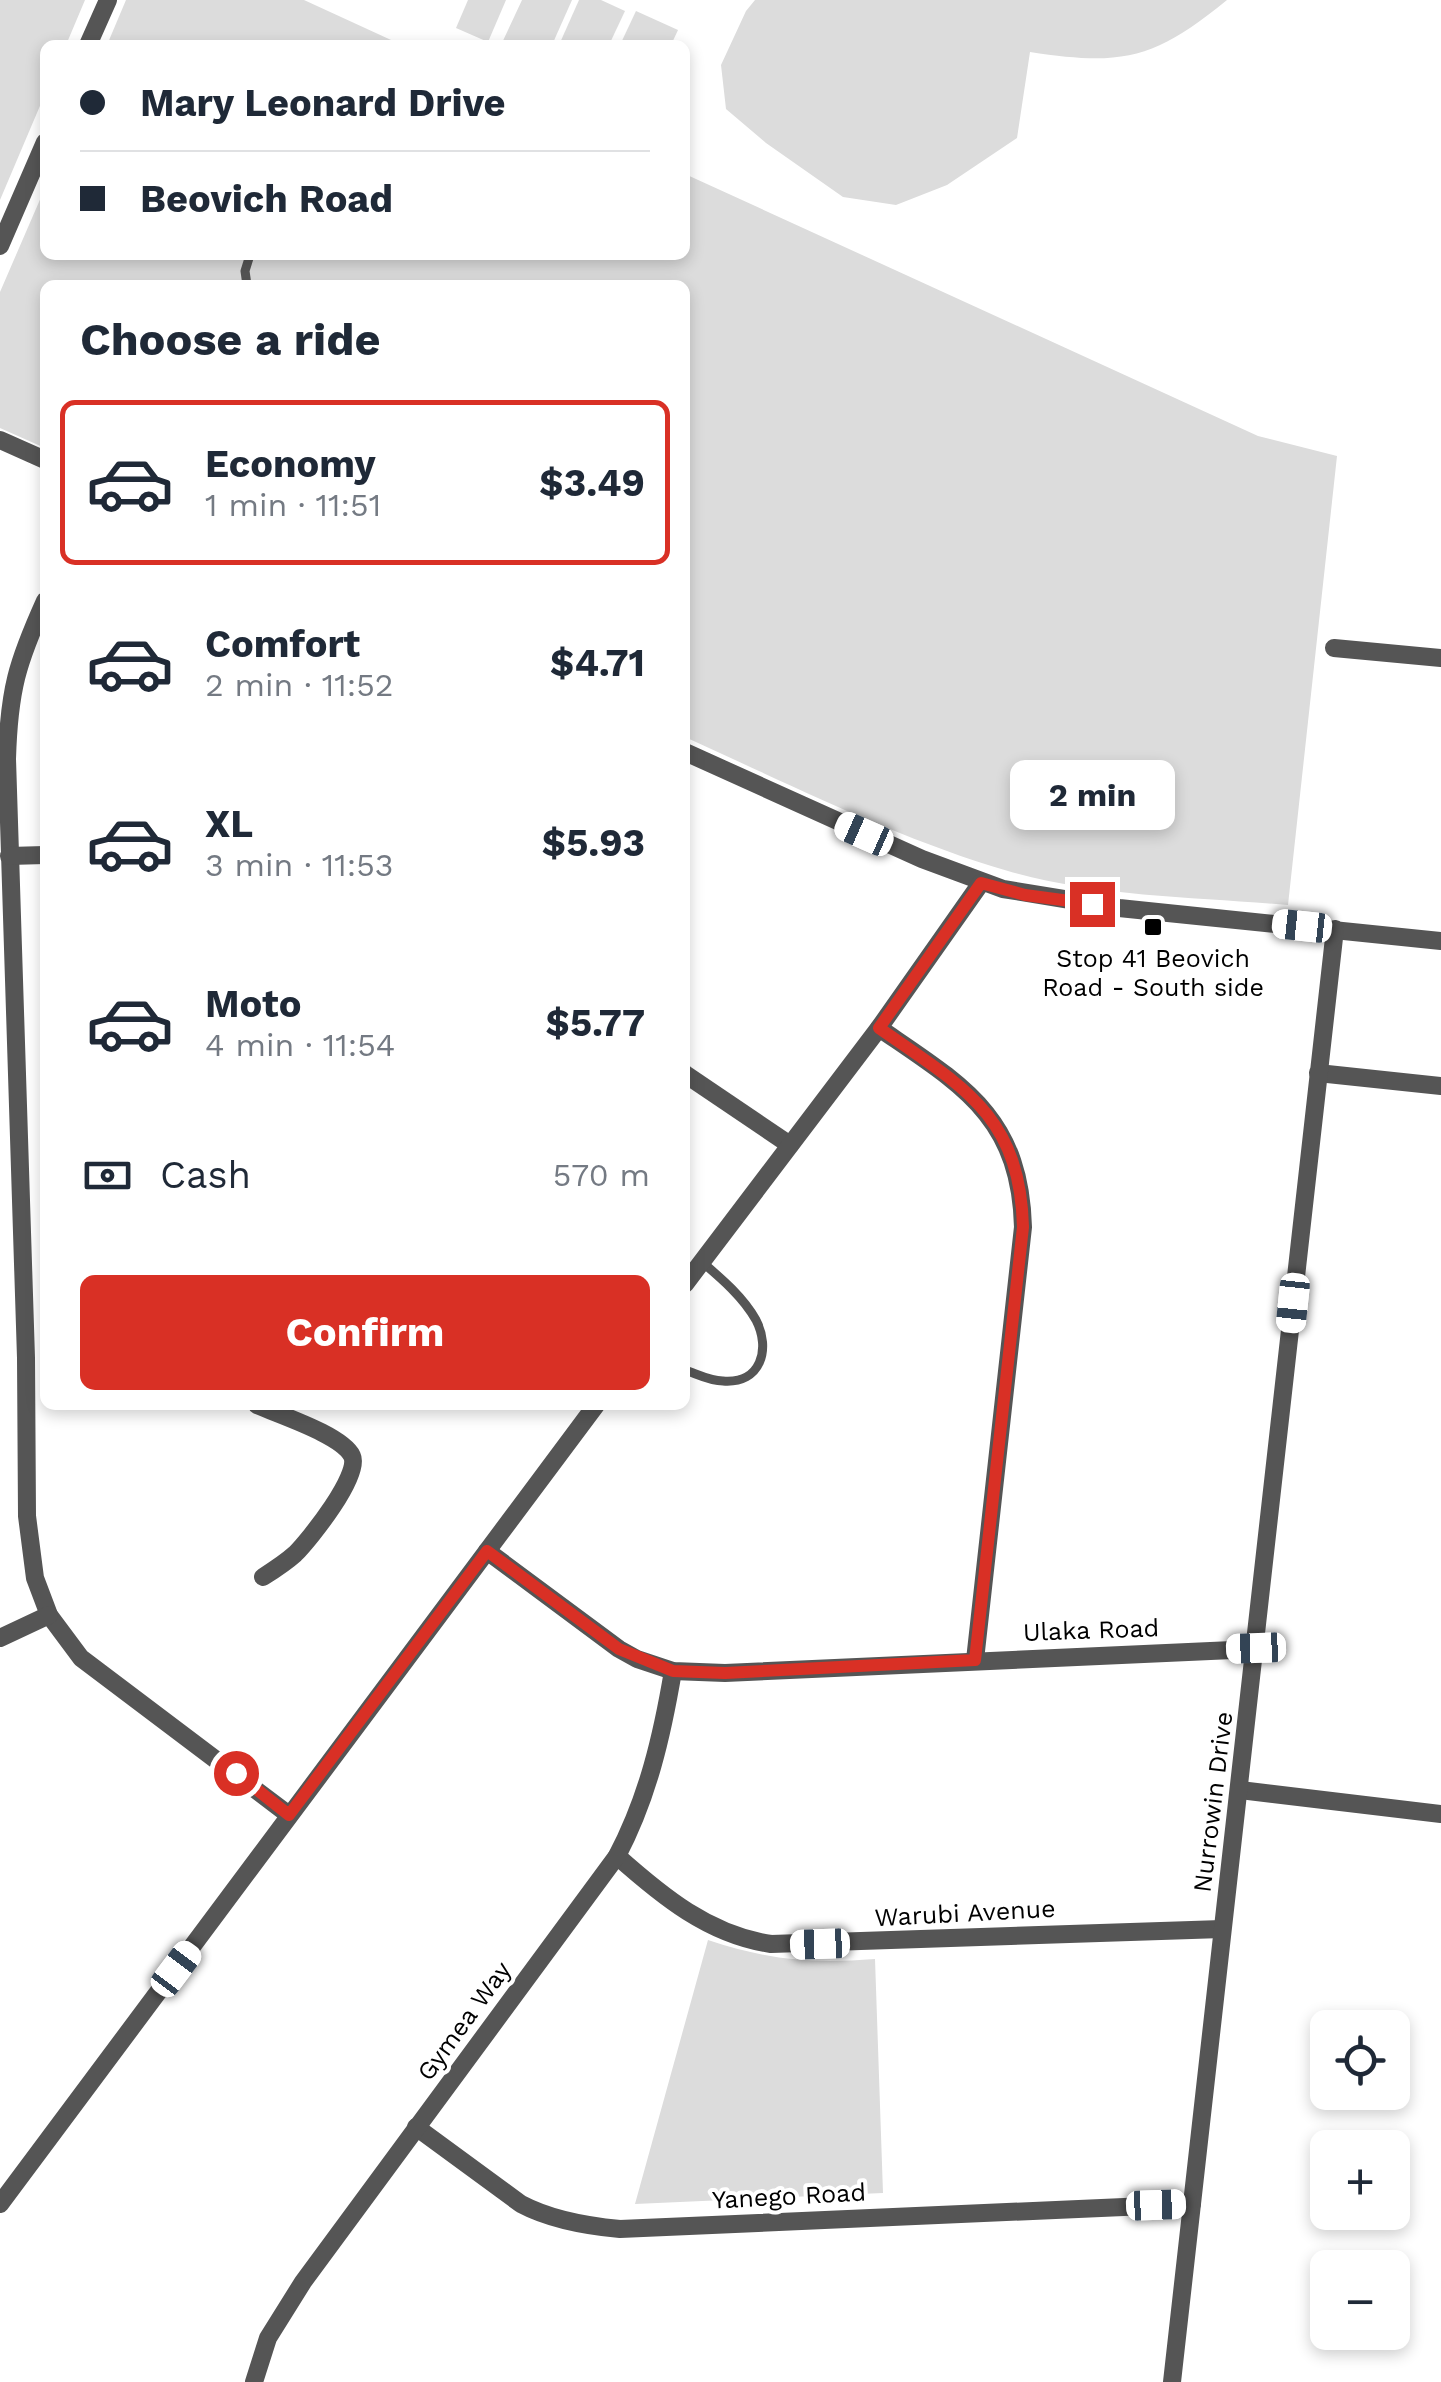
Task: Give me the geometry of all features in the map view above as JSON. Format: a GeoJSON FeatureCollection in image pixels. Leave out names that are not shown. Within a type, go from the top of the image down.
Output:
{"type":"FeatureCollection","features":[{"type":"Feature","properties":{"kind":"street"},"geometry":{"type":"LineString","coordinates":[[90,40],[108,0]]}},
{"type":"Feature","properties":{"kind":"street"},"geometry":{"type":"LineString","coordinates":[[0,246],[40,154]]}},
{"type":"Feature","properties":{"kind":"street"},"geometry":{"type":"LineString","coordinates":[[0,440],[40,458]]}},
{"type":"Feature","properties":{"kind":"street"},"geometry":{"type":"LineString","coordinates":[[40,612],[5,696],[9,856],[35,1359],[29,1542],[35,1578],[49,1615],[68,1644],[94,1670],[289,1815]]}},
{"type":"Feature","properties":{"kind":"street"},"geometry":{"type":"LineString","coordinates":[[1334,648],[1441,658]]}},
{"type":"Feature","properties":{"kind":"street"},"geometry":{"type":"LineString","coordinates":[[690,754],[981,883],[1065,901],[1441,942]]}},
{"type":"Feature","properties":{"kind":"street"},"geometry":{"type":"LineString","coordinates":[[9,856],[40,854]]}},
{"type":"Feature","properties":{"kind":"street"},"geometry":{"type":"LineString","coordinates":[[690,1278],[879,1028],[981,883]]}},
{"type":"Feature","properties":{"kind":"street","name":"Nurrowin Drive"},"geometry":{"type":"LineString","coordinates":[[1172,2382],[1335,929]]}},
{"type":"Feature","properties":{"kind":"street"},"geometry":{"type":"LineString","coordinates":[[879,1028],[935,1067],[986,1112],[1009,1146],[1022,1201],[1023,1227],[975,1660]]}},
{"type":"Feature","properties":{"kind":"street"},"geometry":{"type":"LineString","coordinates":[[1318,1073],[1441,1086]]}},
{"type":"Feature","properties":{"kind":"street"},"geometry":{"type":"LineString","coordinates":[[690,1077],[790,1146]]}},
{"type":"Feature","properties":{"kind":"street"},"geometry":{"type":"LineString","coordinates":[[263,1576],[303,1545],[351,1479],[354,1462],[351,1452],[332,1439],[268,1410]]}},
{"type":"Feature","properties":{"kind":"street"},"geometry":{"type":"LineString","coordinates":[[0,2204],[592,1410]]}},
{"type":"Feature","properties":{"kind":"street","name":"Ulaka Road"},"geometry":{"type":"LineString","coordinates":[[487,1551],[619,1649],[673,1671],[725,1673],[1256,1648]]}},
{"type":"Feature","properties":{"kind":"street"},"geometry":{"type":"LineString","coordinates":[[0,1638],[49,1615]]}},
{"type":"Feature","properties":{"kind":"street","name":"Gymea Way"},"geometry":{"type":"LineString","coordinates":[[254,2382],[268,2338],[281,2316],[617,1856],[652,1770],[673,1671]]}},
{"type":"Feature","properties":{"kind":"street"},"geometry":{"type":"LineString","coordinates":[[1240,1790],[1441,1814]]}},
{"type":"Feature","properties":{"kind":"street","name":"Warubi Avenue"},"geometry":{"type":"LineString","coordinates":[[617,1856],[692,1915],[730,1934],[771,1944],[1222,1930]]}},
{"type":"Feature","properties":{"kind":"street","name":"Yanego Road"},"geometry":{"type":"LineString","coordinates":[[416,2127],[536,2212],[599,2227],[1192,2204]]}},
{"type":"Feature","properties":{"kind":"lane"},"geometry":{"type":"LineString","coordinates":[[690,1372],[724,1382],[736,1380],[750,1374],[763,1355],[764,1342],[754,1317],[730,1286],[702,1262]]}},
{"type":"Feature","properties":{"kind":"shaded area"},"geometry":{"type":"Polygon","coordinates":[[[0,0],[85,0],[68,40],[40,40],[40,106],[0,200],[0,0]]]}},
{"type":"Feature","properties":{"kind":"shaded area"},"geometry":{"type":"Polygon","coordinates":[[[126,0],[304,0],[391,40],[109,40],[126,0]]]}},
{"type":"Feature","properties":{"kind":"shaded area"},"geometry":{"type":"Polygon","coordinates":[[[468,0],[506,0],[489,40],[456,28],[468,0]]]}},
{"type":"Feature","properties":{"kind":"shaded area"},"geometry":{"type":"Polygon","coordinates":[[[522,0],[572,0],[554,40],[503,40],[522,0]]]}},
{"type":"Feature","properties":{"kind":"shaded area"},"geometry":{"type":"Polygon","coordinates":[[[579,0],[601,0],[625,11],[611,40],[561,40],[579,0]]]}},
{"type":"Feature","properties":{"kind":"shaded area"},"geometry":{"type":"Polygon","coordinates":[[[755,0],[1227,0],[1178,35],[1136,54],[1089,58],[1030,52],[1017,138],[947,185],[896,205],[843,197],[766,143],[726,109],[721,65],[755,0]]]}},
{"type":"Feature","properties":{"kind":"shaded area"},"geometry":{"type":"Polygon","coordinates":[[[636,11],[678,30],[673,40],[622,40],[636,11]]]}},
{"type":"Feature","properties":{"kind":"shaded area"},"geometry":{"type":"Polygon","coordinates":[[[690,176],[1258,436],[1337,456],[1288,905],[1112,891],[1008,871],[885,827],[690,739],[690,280],[40,280],[40,446],[0,428],[0,292],[40,200],[40,260],[690,260],[690,176]]]}},
{"type":"Feature","properties":{"kind":"shaded area"},"geometry":{"type":"Polygon","coordinates":[[[708,1940],[790,1959],[875,1959],[883,2193],[635,2204],[708,1940]]]}},
{"type":"Feature","properties":{"kind":"place","name":"Stop 41 Beovich Road - South side"},"geometry":{"type":"Point","coordinates":[1153,927]}},
{"type":"Feature","properties":{"kind":"route"},"geometry":{"type":"LineString","coordinates":[[236,1773],[289,1815],[487,1551],[619,1649],[673,1671],[725,1673],[975,1660],[1023,1227],[1022,1201],[1009,1146],[986,1112],[935,1067],[879,1028],[981,883],[1025,895],[1092,904]]}}]}
